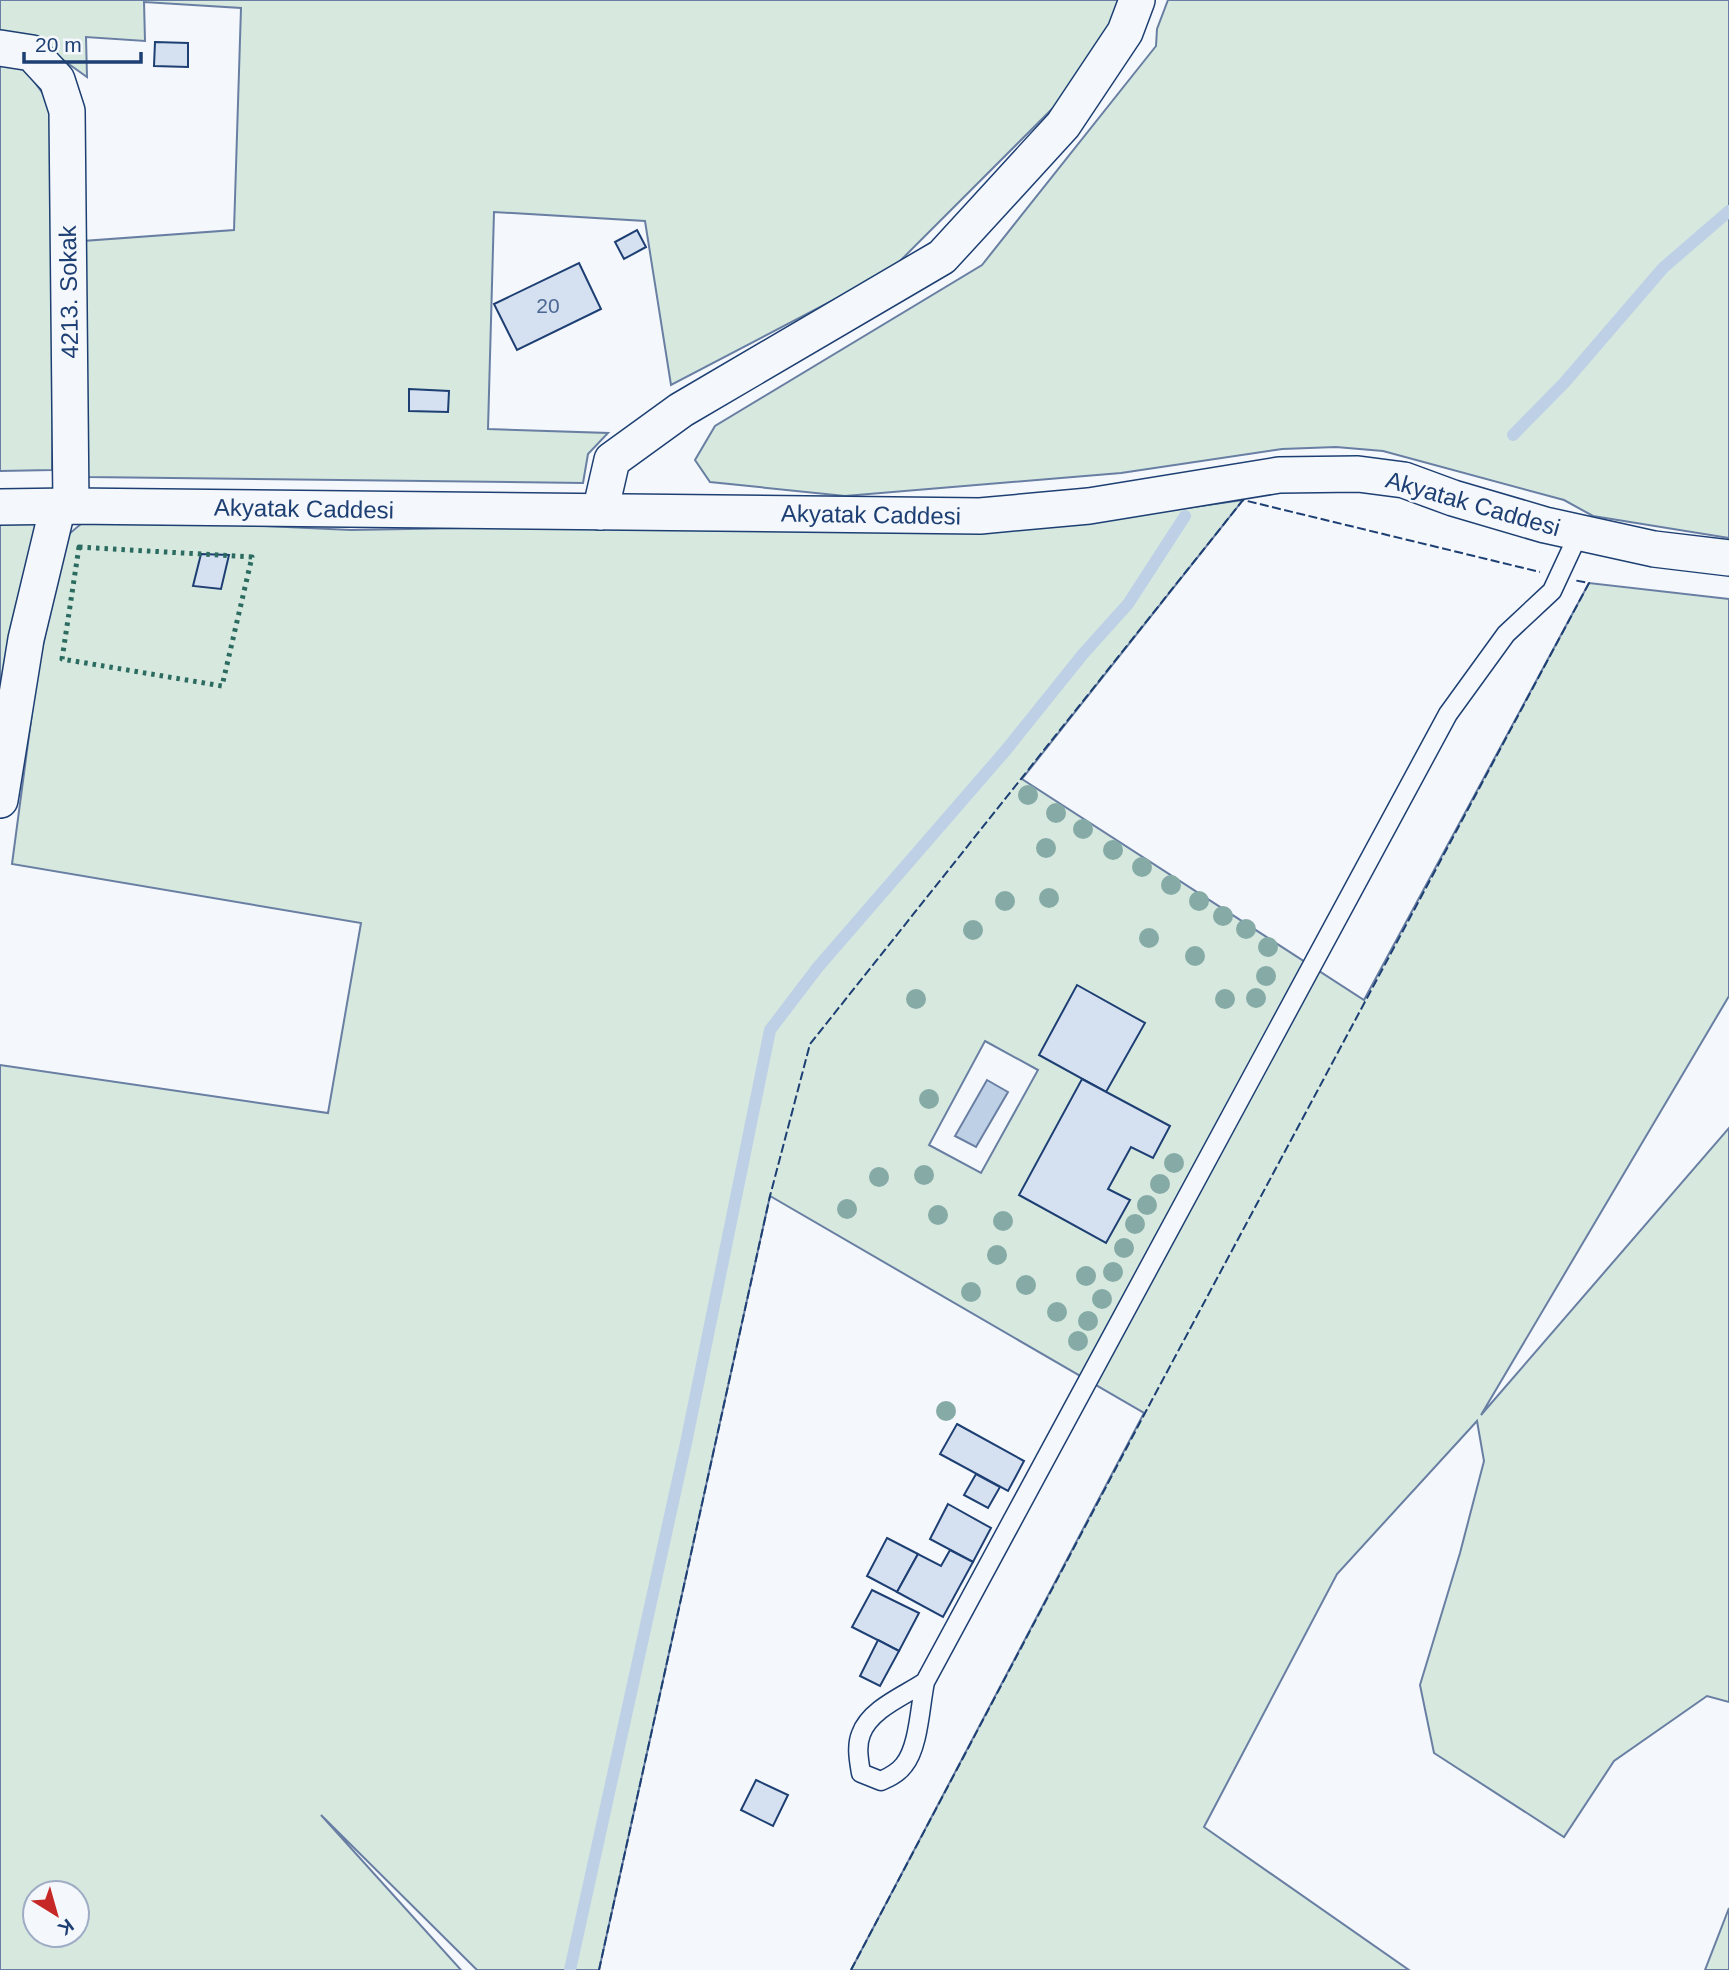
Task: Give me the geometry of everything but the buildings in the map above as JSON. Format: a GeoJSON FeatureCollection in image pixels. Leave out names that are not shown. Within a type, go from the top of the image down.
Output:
{"type":"FeatureCollection","features":[{"type":"Feature","properties":{"kind":"street"},"geometry":{"type":"LineString","coordinates":[[600,512],[612,460],[681,410],[942,257],[1063,125],[1125,32],[1137,0]]}},
{"type":"Feature","properties":{"kind":"street","name":"4213. Sokak"},"geometry":{"type":"LineString","coordinates":[[0,48],[32,53],[57,80],[67,111],[64,506],[26,639],[0,800]]}},
{"type":"Feature","properties":{"kind":"street","name":"Akyatak Caddesi"},"geometry":{"type":"LineString","coordinates":[[0,507],[980,516],[1088,506],[1279,475],[1358,474],[1404,480],[1453,498],[1579,533],[1654,549],[1729,558]]}},
{"type":"Feature","properties":{"kind":"lane"},"geometry":{"type":"LineString","coordinates":[[925,1682],[871,1718],[860,1735],[858,1753],[861,1773],[881,1781],[894,1775],[905,1764],[913,1747],[925,1682],[1448,714],[1506,634],[1552,591],[1579,533]]}},
{"type":"Feature","properties":{"kind":"shaded area"},"geometry":{"type":"Polygon","coordinates":[[[0,0],[1119,0],[1119,10],[1072,89],[891,270],[671,385],[645,221],[494,212],[488,429],[608,433],[588,454],[583,483],[88,477],[83,241],[234,230],[241,8],[144,2],[145,41],[86,37],[87,77],[35,40],[0,35],[0,0]]]}},
{"type":"Feature","properties":{"kind":"shaded area"},"geometry":{"type":"Polygon","coordinates":[[[1168,0],[1729,0],[1729,538],[1593,516],[1564,500],[1383,451],[1336,447],[1282,449],[1121,473],[845,496],[710,482],[695,460],[715,426],[982,265],[1156,46],[1157,29],[1168,0]]]}},
{"type":"Feature","properties":{"kind":"shaded area"},"geometry":{"type":"Polygon","coordinates":[[[0,58],[21,63],[56,112],[52,470],[0,471],[0,58]]]}},
{"type":"Feature","properties":{"kind":"shaded area"},"geometry":{"type":"Polygon","coordinates":[[[1243,500],[1022,779],[1364,1000],[1589,583],[1729,599],[1729,996],[1481,1415],[1729,1128],[1729,1702],[1707,1696],[1614,1761],[1564,1837],[1434,1753],[1420,1685],[1460,1553],[1484,1461],[1477,1421],[1337,1574],[1204,1827],[1409,1970],[851,1970],[1144,1413],[770,1196],[599,1970],[477,1970],[321,1815],[461,1970],[0,1970],[0,1065],[328,1113],[361,923],[12,864],[37,675],[54,589],[69,534],[88,518],[351,530],[1122,517],[1243,500]],[[985,1041],[929,1145],[981,1173],[1038,1070],[985,1041]]]}},
{"type":"Feature","properties":{"kind":"shaded area"},"geometry":{"type":"Polygon","coordinates":[[[44,523],[0,693],[0,524],[44,523]]]}},
{"type":"Feature","properties":{"kind":"shaded area"},"geometry":{"type":"Polygon","coordinates":[[[1729,1908],[1729,1970],[1705,1970],[1729,1908]]]}},
{"type":"Feature","properties":{"kind":"water"},"geometry":{"type":"Polygon","coordinates":[[[987,1080],[1008,1092],[976,1147],[955,1136],[987,1080]]]}},
{"type":"Feature","properties":{"kind":"waterway"},"geometry":{"type":"LineString","coordinates":[[1513,435],[1565,382],[1663,268],[1729,211]]}},
{"type":"Feature","properties":{"kind":"waterway"},"geometry":{"type":"LineString","coordinates":[[570,1970],[686,1443],[770,1030],[818,967],[1128,604],[1185,516]]}},
{"type":"Feature","properties":{"kind":"hedge"},"geometry":{"type":"LineString","coordinates":[[79,547],[252,557],[222,686],[62,659],[79,547]]}},
{"type":"Feature","properties":{"kind":"fence"},"geometry":{"type":"LineString","coordinates":[[599,1970],[770,1196],[810,1044],[1243,500],[1540,572]]}},
{"type":"Feature","properties":{"kind":"fence"},"geometry":{"type":"LineString","coordinates":[[851,1970],[1589,583],[1573,580]]}}]}
